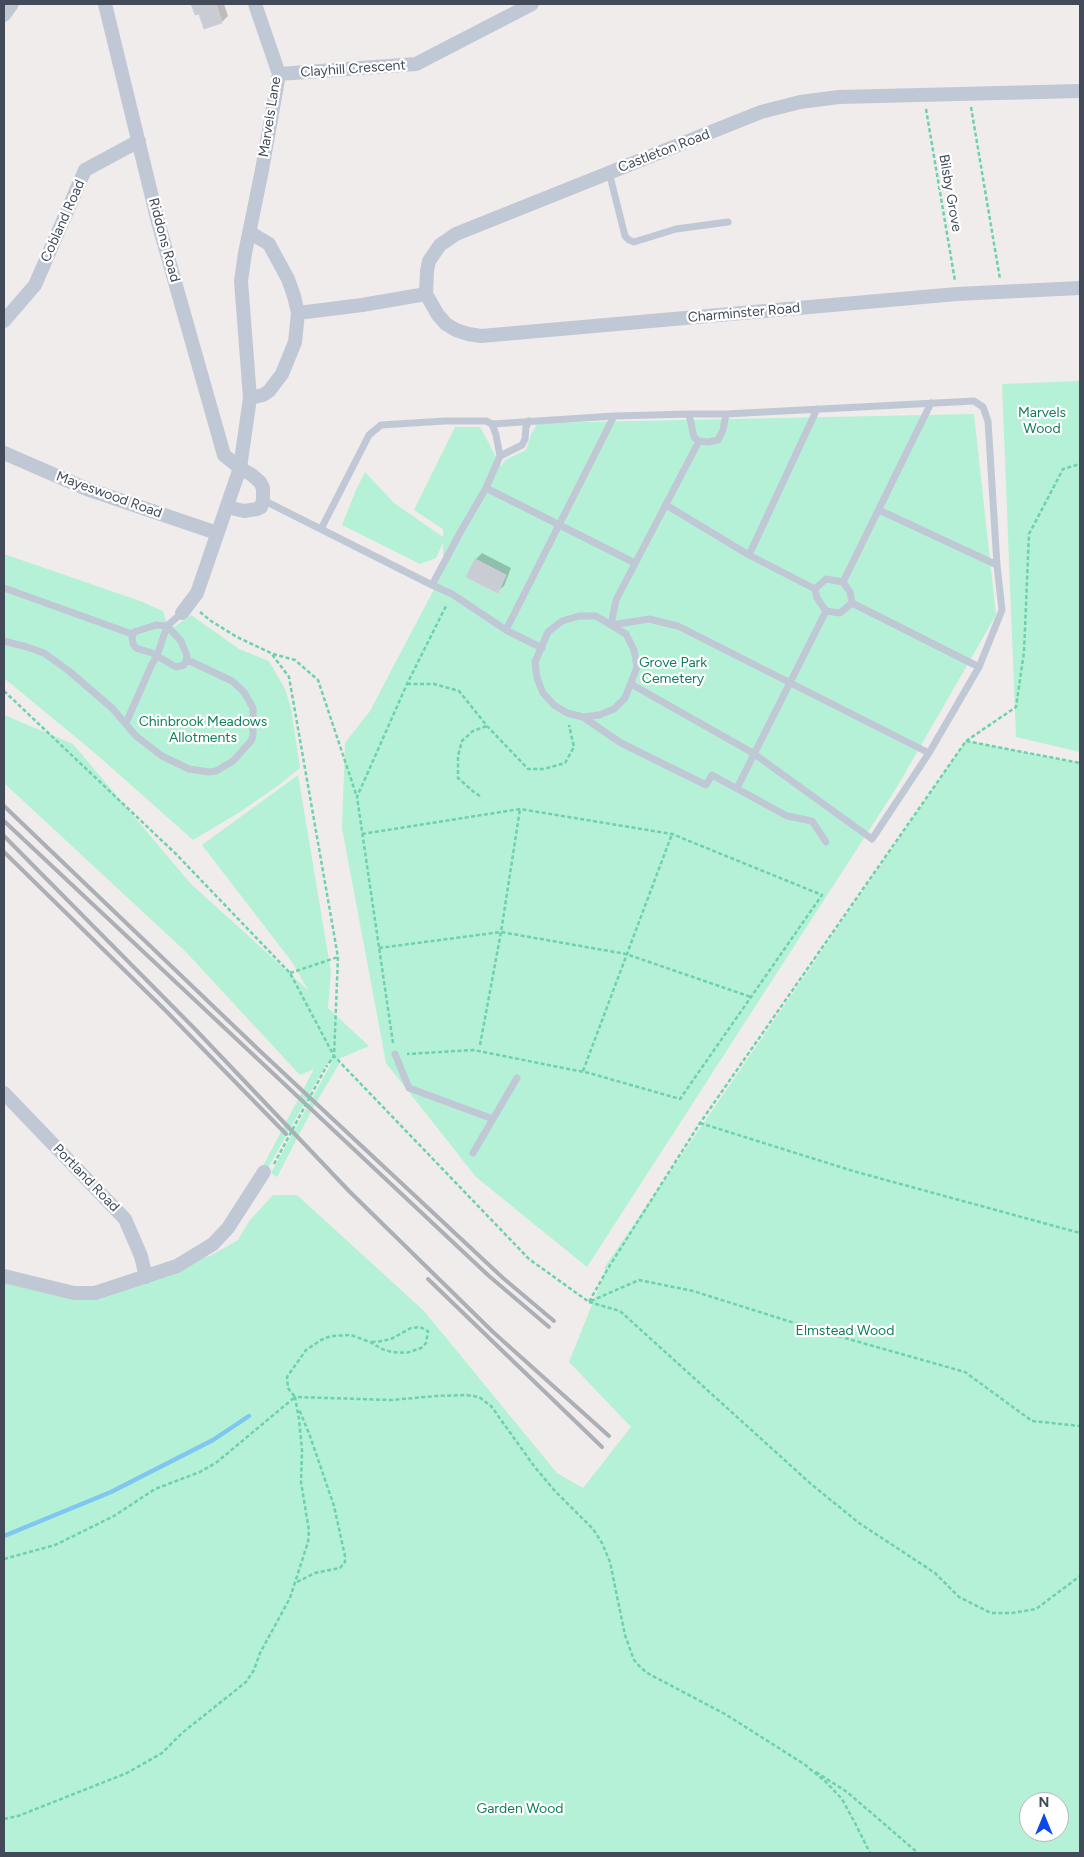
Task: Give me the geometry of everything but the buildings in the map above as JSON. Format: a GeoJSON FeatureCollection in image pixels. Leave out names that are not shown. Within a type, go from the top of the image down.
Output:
{"type":"FeatureCollection","features":[{"type":"Feature","properties":{"kind":"street"},"geometry":{"type":"LineString","coordinates":[[4,15],[12,4]]}},
{"type":"Feature","properties":{"kind":"street","name":"Riddons Road"},"geometry":{"type":"LineString","coordinates":[[105,4],[158,222],[224,455],[240,468]]}},
{"type":"Feature","properties":{"kind":"street","name":"Marvels Lane"},"geometry":{"type":"LineString","coordinates":[[186,608],[197,593],[240,468],[250,398],[241,281],[279,74],[255,4]]}},
{"type":"Feature","properties":{"kind":"street","name":"Clayhill Crescent"},"geometry":{"type":"LineString","coordinates":[[279,74],[416,64],[532,4]]}},
{"type":"Feature","properties":{"kind":"street","name":"Castleton Road"},"geometry":{"type":"LineString","coordinates":[[426,294],[429,261],[434,252],[447,239],[456,234],[761,112],[782,106],[839,97],[1080,91]]}},
{"type":"Feature","properties":{"kind":"street","name":"Cobland Road"},"geometry":{"type":"LineString","coordinates":[[4,321],[34,285],[85,170],[138,141]]}},
{"type":"Feature","properties":{"kind":"street"},"geometry":{"type":"LineString","coordinates":[[249,232],[269,244],[288,279],[298,313],[295,342],[282,374],[269,391],[263,395],[250,398]]}},
{"type":"Feature","properties":{"kind":"street","name":"Charminster Road"},"geometry":{"type":"LineString","coordinates":[[426,294],[438,315],[446,324],[456,330],[481,336],[957,294],[1080,288]]}},
{"type":"Feature","properties":{"kind":"street"},"geometry":{"type":"LineString","coordinates":[[298,313],[426,294]]}},
{"type":"Feature","properties":{"kind":"street","name":"Mayeswood Road"},"geometry":{"type":"LineString","coordinates":[[4,453],[87,489],[217,533]]}},
{"type":"Feature","properties":{"kind":"street"},"geometry":{"type":"LineString","coordinates":[[227,506],[244,511],[261,507],[263,488],[260,482],[240,468]]}},
{"type":"Feature","properties":{"kind":"street","name":"Portland Road"},"geometry":{"type":"LineString","coordinates":[[6,1099],[125,1219],[141,1256],[146,1277]]}},
{"type":"Feature","properties":{"kind":"street"},"geometry":{"type":"LineString","coordinates":[[4,1276],[74,1293],[95,1293],[177,1266],[213,1244],[228,1228],[269,1168]]}},
{"type":"Feature","properties":{"kind":"lane"},"geometry":{"type":"LineString","coordinates":[[609,172],[625,236],[629,240],[634,242],[676,229],[728,222]]}},
{"type":"Feature","properties":{"kind":"lane"},"geometry":{"type":"LineString","coordinates":[[321,529],[369,435],[381,425],[445,421],[486,421],[492,424],[614,416],[726,414],[974,401],[983,407],[988,421],[997,565],[1002,610],[979,667],[929,753],[872,839],[753,753],[631,684]]}},
{"type":"Feature","properties":{"kind":"lane"},"geometry":{"type":"LineString","coordinates":[[843,582],[931,403]]}},
{"type":"Feature","properties":{"kind":"lane"},"geometry":{"type":"LineString","coordinates":[[749,555],[816,408]]}},
{"type":"Feature","properties":{"kind":"lane"},"geometry":{"type":"LineString","coordinates":[[689,414],[694,437],[699,441],[708,442],[718,440],[723,430],[726,414]]}},
{"type":"Feature","properties":{"kind":"lane"},"geometry":{"type":"LineString","coordinates":[[506,630],[614,416]]}},
{"type":"Feature","properties":{"kind":"lane"},"geometry":{"type":"LineString","coordinates":[[500,456],[522,445],[529,422]]}},
{"type":"Feature","properties":{"kind":"lane"},"geometry":{"type":"LineString","coordinates":[[432,585],[486,488],[500,456],[492,424]]}},
{"type":"Feature","properties":{"kind":"lane"},"geometry":{"type":"LineString","coordinates":[[611,625],[616,600],[699,441]]}},
{"type":"Feature","properties":{"kind":"lane"},"geometry":{"type":"LineString","coordinates":[[486,488],[635,563]]}},
{"type":"Feature","properties":{"kind":"lane"},"geometry":{"type":"LineString","coordinates":[[263,500],[452,594],[506,630],[542,648]]}},
{"type":"Feature","properties":{"kind":"lane"},"geometry":{"type":"LineString","coordinates":[[666,505],[749,555],[815,589]]}},
{"type":"Feature","properties":{"kind":"lane"},"geometry":{"type":"LineString","coordinates":[[878,510],[997,565]]}},
{"type":"Feature","properties":{"kind":"lane"},"geometry":{"type":"LineString","coordinates":[[815,589],[826,579],[843,582],[850,592],[852,603]]}},
{"type":"Feature","properties":{"kind":"lane"},"geometry":{"type":"LineString","coordinates":[[4,588],[132,634],[156,625],[167,626],[181,641],[185,651],[186,661],[184,665],[176,667],[158,656],[136,648],[132,641],[132,634]]}},
{"type":"Feature","properties":{"kind":"lane"},"geometry":{"type":"LineString","coordinates":[[815,589],[817,598],[826,611],[840,613],[852,603]]}},
{"type":"Feature","properties":{"kind":"lane"},"geometry":{"type":"LineString","coordinates":[[852,603],[979,667]]}},
{"type":"Feature","properties":{"kind":"lane"},"geometry":{"type":"LineString","coordinates":[[126,723],[152,664],[158,656],[167,626],[186,608]]}},
{"type":"Feature","properties":{"kind":"lane"},"geometry":{"type":"LineString","coordinates":[[737,788],[826,611]]}},
{"type":"Feature","properties":{"kind":"lane"},"geometry":{"type":"LineString","coordinates":[[583,717],[599,715],[614,709],[626,698],[637,667],[634,650],[626,634],[596,616],[579,616],[562,621],[548,632],[535,662],[537,678],[543,693],[554,705],[567,713],[583,717],[621,743],[706,786],[712,774],[787,816],[812,821],[826,842]]}},
{"type":"Feature","properties":{"kind":"lane"},"geometry":{"type":"LineString","coordinates":[[611,625],[649,619],[678,626],[929,753]]}},
{"type":"Feature","properties":{"kind":"lane"},"geometry":{"type":"LineString","coordinates":[[4,641],[44,653],[69,671],[100,696],[136,736],[162,756],[188,769],[209,772],[224,767],[233,761],[251,742],[254,711],[251,702],[232,681],[186,661]]}},
{"type":"Feature","properties":{"kind":"lane"},"geometry":{"type":"LineString","coordinates":[[395,1054],[409,1088],[493,1119]]}},
{"type":"Feature","properties":{"kind":"lane"},"geometry":{"type":"LineString","coordinates":[[473,1153],[516,1078]]}},
{"type":"Feature","properties":{"kind":"path"},"geometry":{"type":"LineString","coordinates":[[969,94],[1002,291]]}},
{"type":"Feature","properties":{"kind":"path","name":"Bilsby Grove"},"geometry":{"type":"LineString","coordinates":[[924,95],[957,294]]}},
{"type":"Feature","properties":{"kind":"path"},"geometry":{"type":"LineString","coordinates":[[589,1302],[606,1270],[700,1123],[966,742],[1016,707],[1024,652],[1029,534],[1063,470],[1080,464]]}},
{"type":"Feature","properties":{"kind":"path"},"geometry":{"type":"LineString","coordinates":[[357,797],[407,684],[452,594]]}},
{"type":"Feature","properties":{"kind":"path"},"geometry":{"type":"LineString","coordinates":[[186,608],[237,637],[271,653],[295,660],[318,680],[357,797],[362,834],[395,1054],[473,1050],[583,1071],[680,1099],[822,895],[672,834],[520,809],[362,834]]}},
{"type":"Feature","properties":{"kind":"path"},"geometry":{"type":"LineString","coordinates":[[269,1168],[334,1056],[338,957],[288,677],[271,653]]}},
{"type":"Feature","properties":{"kind":"path"},"geometry":{"type":"LineString","coordinates":[[407,684],[434,684],[459,691],[486,726],[528,769],[544,769],[565,763],[574,747],[567,713]]}},
{"type":"Feature","properties":{"kind":"path"},"geometry":{"type":"LineString","coordinates":[[4,691],[176,854],[290,973],[334,1056],[529,1259],[589,1302],[620,1311],[811,1484],[859,1523],[935,1573],[959,1597],[991,1613],[1020,1612],[1036,1609],[1080,1576]]}},
{"type":"Feature","properties":{"kind":"path"},"geometry":{"type":"LineString","coordinates":[[480,796],[458,778],[458,756],[462,741],[473,731],[486,726]]}},
{"type":"Feature","properties":{"kind":"path"},"geometry":{"type":"LineString","coordinates":[[966,742],[1080,763]]}},
{"type":"Feature","properties":{"kind":"path"},"geometry":{"type":"LineString","coordinates":[[480,1045],[501,932],[520,809]]}},
{"type":"Feature","properties":{"kind":"path"},"geometry":{"type":"LineString","coordinates":[[583,1071],[672,834]]}},
{"type":"Feature","properties":{"kind":"path"},"geometry":{"type":"LineString","coordinates":[[379,948],[501,932],[626,954],[751,997]]}},
{"type":"Feature","properties":{"kind":"path"},"geometry":{"type":"LineString","coordinates":[[290,973],[338,957]]}},
{"type":"Feature","properties":{"kind":"path"},"geometry":{"type":"LineString","coordinates":[[700,1123],[853,1171],[1080,1232]]}},
{"type":"Feature","properties":{"kind":"path"},"geometry":{"type":"LineString","coordinates":[[589,1302],[638,1280],[693,1291],[820,1331],[965,1372],[1032,1421],[1080,1426]]}},
{"type":"Feature","properties":{"kind":"path"},"geometry":{"type":"LineString","coordinates":[[4,1819],[126,1774],[162,1753],[182,1733],[246,1682],[254,1670],[260,1653],[284,1610],[296,1583],[308,1542],[309,1531],[301,1482],[302,1450],[295,1397],[288,1388],[287,1377],[306,1350],[313,1344],[331,1336],[351,1335],[382,1349],[406,1353],[421,1348],[426,1343],[428,1331],[420,1327],[411,1328],[393,1338],[370,1342]]}},
{"type":"Feature","properties":{"kind":"path"},"geometry":{"type":"LineString","coordinates":[[4,1558],[55,1545],[114,1516],[155,1489],[212,1466],[295,1397],[392,1400],[436,1396],[466,1395],[479,1397],[486,1401],[554,1490],[593,1529],[602,1542],[610,1562],[624,1635],[634,1660],[641,1668],[725,1714],[847,1792],[918,1853]]}},
{"type":"Feature","properties":{"kind":"path"},"geometry":{"type":"LineString","coordinates":[[296,1404],[310,1436],[334,1506],[345,1556],[345,1562],[340,1568],[306,1576],[296,1583]]}},
{"type":"Feature","properties":{"kind":"path"},"geometry":{"type":"LineString","coordinates":[[804,1764],[826,1782],[842,1799],[870,1853]]}},
{"type":"Feature","properties":{"kind":"green space","name":"Marvels Wood"},"geometry":{"type":"Polygon","coordinates":[[[1080,381],[1080,752],[1016,737],[1002,384],[1080,381]]]}},
{"type":"Feature","properties":{"kind":"green space","name":"Grove Park Cemetery"},"geometry":{"type":"Polygon","coordinates":[[[974,414],[996,615],[897,787],[587,1267],[476,1177],[386,1063],[342,828],[345,743],[370,711],[443,572],[443,543],[436,558],[420,564],[342,525],[356,490],[365,472],[394,503],[443,537],[443,529],[414,510],[455,427],[480,427],[501,466],[505,460],[526,450],[531,434],[538,423],[974,414]]]}},
{"type":"Feature","properties":{"kind":"green space","name":"Chinbrook Meadows Allotments"},"geometry":{"type":"Polygon","coordinates":[[[4,554],[140,601],[163,611],[166,621],[174,627],[191,615],[239,649],[269,661],[285,689],[291,708],[300,768],[240,812],[193,840],[96,754],[4,678],[4,554]]]}},
{"type":"Feature","properties":{"kind":"green space"},"geometry":{"type":"Polygon","coordinates":[[[4,715],[73,744],[190,883],[308,990],[292,962],[202,845],[298,775],[331,972],[328,1008],[369,1046],[336,1060],[339,1064],[313,1108],[277,1177],[271,1173],[332,1062],[326,1064],[267,1170],[263,1166],[314,1069],[300,1075],[185,951],[4,783],[4,715]]]}},
{"type":"Feature","properties":{"kind":"green space"},"geometry":{"type":"Polygon","coordinates":[[[966,741],[1080,763],[1080,1853],[4,1853],[4,1278],[85,1298],[206,1256],[208,1257],[238,1240],[250,1220],[273,1195],[297,1195],[424,1311],[557,1473],[583,1488],[631,1427],[569,1362],[606,1270],[604,1268],[966,741]]]}},
{"type":"Feature","properties":{"kind":"waterway"},"geometry":{"type":"LineString","coordinates":[[4,1536],[111,1492],[213,1440],[249,1416]]}},
{"type":"Feature","properties":{"kind":"railway"},"geometry":{"type":"LineString","coordinates":[[4,806],[261,1052],[503,1278],[554,1321]]}},
{"type":"Feature","properties":{"kind":"railway"},"geometry":{"type":"LineString","coordinates":[[4,821],[489,1276],[549,1327]]}},
{"type":"Feature","properties":{"kind":"railway"},"geometry":{"type":"LineString","coordinates":[[4,836],[194,1028],[349,1191],[493,1332],[609,1436]]}},
{"type":"Feature","properties":{"kind":"railway"},"geometry":{"type":"LineString","coordinates":[[4,852],[166,1011],[286,1134]]}},
{"type":"Feature","properties":{"kind":"railway"},"geometry":{"type":"LineString","coordinates":[[428,1279],[602,1447]]}},
{"type":"Feature","properties":{"kind":"park label","name":"Elmstead Wood"},"geometry":{"type":"Point","coordinates":[845,1331]}},
{"type":"Feature","properties":{"kind":"park label","name":"Garden Wood"},"geometry":{"type":"Point","coordinates":[520,1809]}}]}
